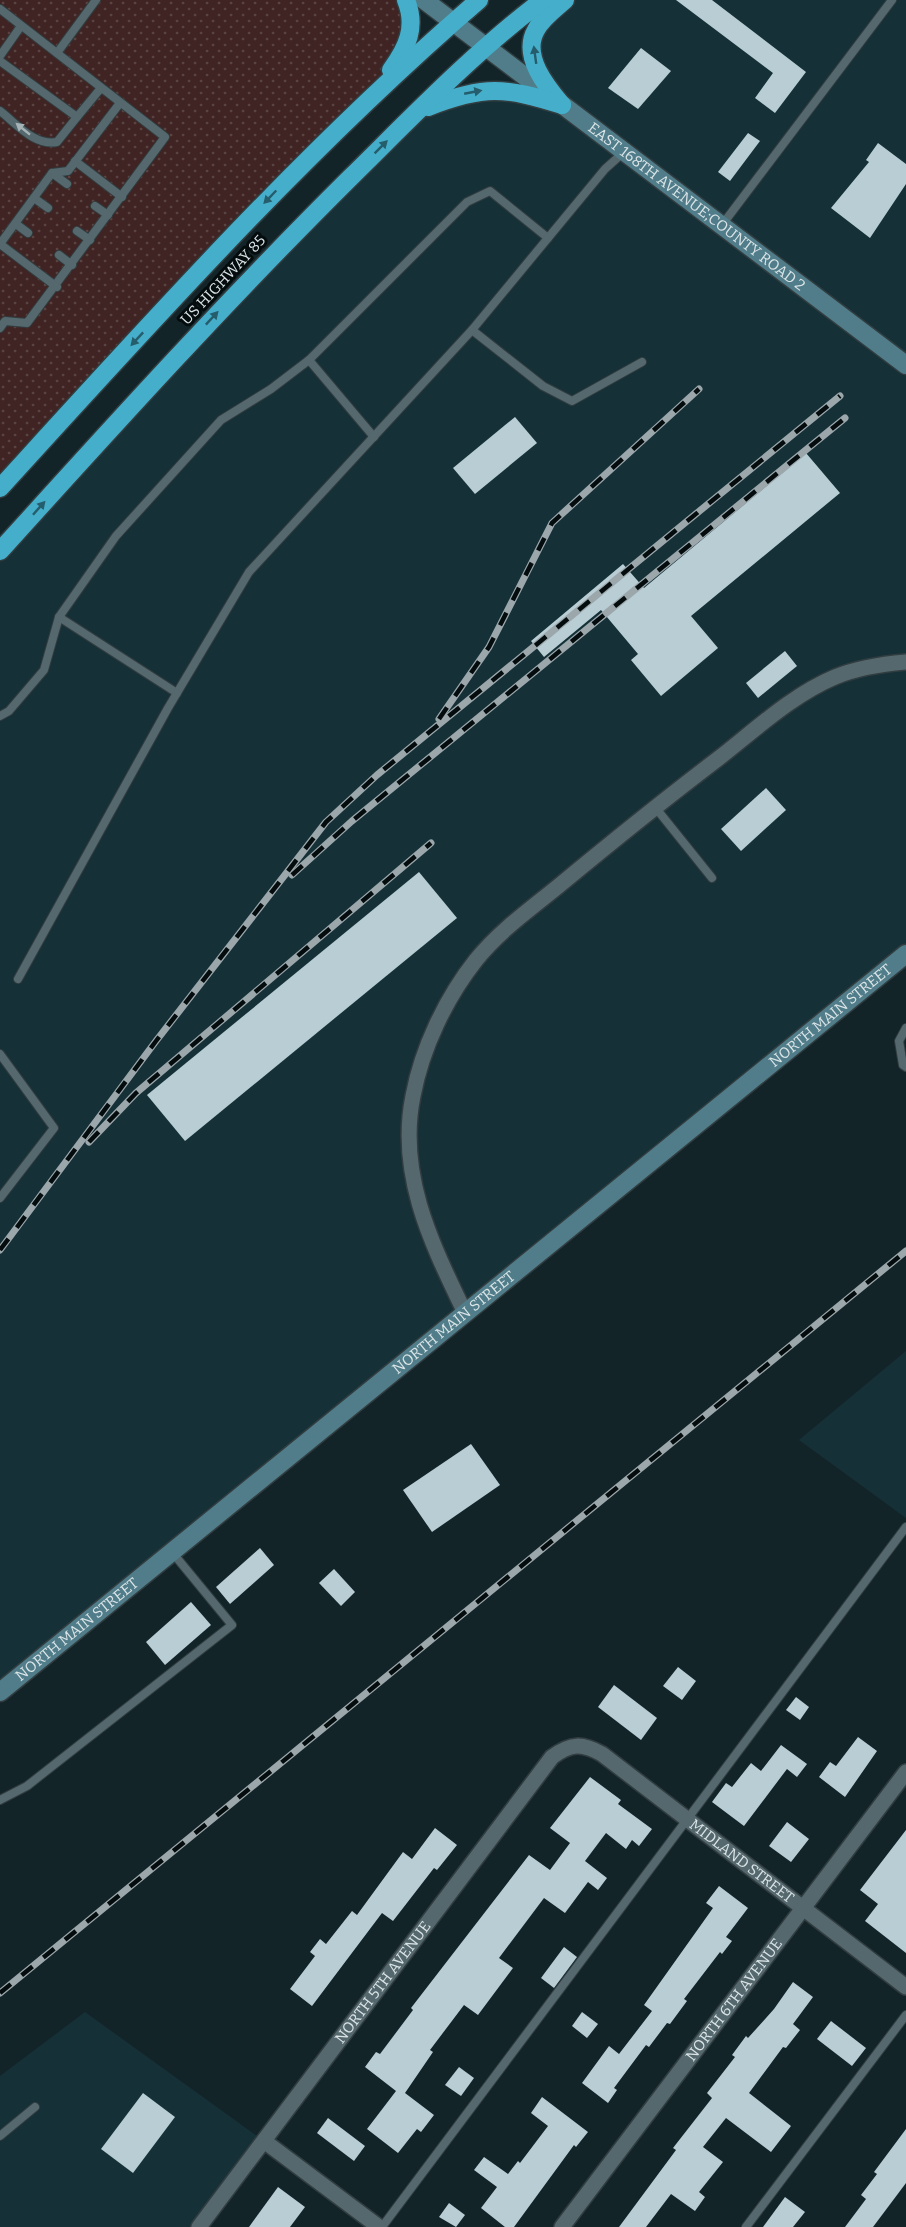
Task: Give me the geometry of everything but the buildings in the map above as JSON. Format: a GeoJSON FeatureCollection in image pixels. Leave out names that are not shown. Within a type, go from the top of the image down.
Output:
{"type":"FeatureCollection","features":[{"type":"Feature","properties":{"kind":"highway"},"geometry":{"type":"LineString","coordinates":[[372,96],[407,43],[412,18],[406,0]]}},
{"type":"Feature","properties":{"kind":"highway","name":"US HIGHWAY 85"},"geometry":{"type":"LineString","coordinates":[[0,488],[208,262],[372,96],[479,0]]}},
{"type":"Feature","properties":{"kind":"highway","name":"US HIGHWAY 85"},"geometry":{"type":"LineString","coordinates":[[0,551],[267,260],[418,111],[486,48],[543,0]]}},
{"type":"Feature","properties":{"kind":"highway"},"geometry":{"type":"LineString","coordinates":[[562,105],[542,80],[535,61],[533,41],[535,30],[565,0]]}},
{"type":"Feature","properties":{"kind":"highway"},"geometry":{"type":"LineString","coordinates":[[418,111],[464,94],[487,90],[511,90],[562,105]]}},
{"type":"Feature","properties":{"kind":"street","name":"EAST 168TH AVENUE;COUNTY ROAD 2"},"geometry":{"type":"LineString","coordinates":[[424,0],[906,365]]}},
{"type":"Feature","properties":{"kind":"street"},"geometry":{"type":"LineString","coordinates":[[465,1313],[433,1245],[410,1168],[409,1120],[420,1068],[439,1020],[476,960],[499,935],[655,807],[801,695],[833,677],[858,669],[906,662]]}},
{"type":"Feature","properties":{"kind":"street","name":"NORTH MAIN STREET"},"geometry":{"type":"LineString","coordinates":[[0,1692],[906,954]]}},
{"type":"Feature","properties":{"kind":"street","name":"MIDLAND STREET"},"geometry":{"type":"LineString","coordinates":[[572,1745],[587,1746],[602,1754],[906,1987]]}},
{"type":"Feature","properties":{"kind":"street","name":"NORTH 5TH AVENUE"},"geometry":{"type":"LineString","coordinates":[[200,2227],[552,1757],[572,1745]]}},
{"type":"Feature","properties":{"kind":"street","name":"NORTH 6TH AVENUE"},"geometry":{"type":"LineString","coordinates":[[562,2227],[906,1772]]}},
{"type":"Feature","properties":{"kind":"street"},"geometry":{"type":"LineString","coordinates":[[264,2141],[380,2227]]}},
{"type":"Feature","properties":{"kind":"lane"},"geometry":{"type":"LineString","coordinates":[[57,53],[96,0]]}},
{"type":"Feature","properties":{"kind":"lane"},"geometry":{"type":"LineString","coordinates":[[722,225],[892,0]]}},
{"type":"Feature","properties":{"kind":"lane"},"geometry":{"type":"LineString","coordinates":[[0,9],[165,137],[57,287],[27,323],[5,321],[0,328]]}},
{"type":"Feature","properties":{"kind":"lane"},"geometry":{"type":"LineString","coordinates":[[0,56],[21,26]]}},
{"type":"Feature","properties":{"kind":"lane"},"geometry":{"type":"LineString","coordinates":[[0,61],[77,117]]}},
{"type":"Feature","properties":{"kind":"lane"},"geometry":{"type":"LineString","coordinates":[[0,111],[38,141],[47,144],[57,142],[101,88]]}},
{"type":"Feature","properties":{"kind":"lane"},"geometry":{"type":"LineString","coordinates":[[57,287],[0,244],[52,173],[68,171],[120,102]]}},
{"type":"Feature","properties":{"kind":"lane"},"geometry":{"type":"LineString","coordinates":[[18,979],[177,693],[249,572],[472,330],[604,169],[624,152]]}},
{"type":"Feature","properties":{"kind":"lane"},"geometry":{"type":"LineString","coordinates":[[75,161],[122,197]]}},
{"type":"Feature","properties":{"kind":"lane"},"geometry":{"type":"LineString","coordinates":[[52,173],[67,184]]}},
{"type":"Feature","properties":{"kind":"lane"},"geometry":{"type":"LineString","coordinates":[[0,716],[9,711],[44,670],[59,617],[116,536],[221,420],[271,389],[309,360],[467,202],[490,191],[548,238]]}},
{"type":"Feature","properties":{"kind":"lane"},"geometry":{"type":"LineString","coordinates":[[34,198],[48,208]]}},
{"type":"Feature","properties":{"kind":"lane"},"geometry":{"type":"LineString","coordinates":[[95,206],[108,215]]}},
{"type":"Feature","properties":{"kind":"lane"},"geometry":{"type":"LineString","coordinates":[[16,224],[28,233]]}},
{"type":"Feature","properties":{"kind":"lane"},"geometry":{"type":"LineString","coordinates":[[77,231],[90,240]]}},
{"type":"Feature","properties":{"kind":"lane"},"geometry":{"type":"LineString","coordinates":[[59,255],[72,265]]}},
{"type":"Feature","properties":{"kind":"lane"},"geometry":{"type":"LineString","coordinates":[[472,330],[543,386],[572,401],[642,362]]}},
{"type":"Feature","properties":{"kind":"lane"},"geometry":{"type":"LineString","coordinates":[[309,360],[374,437]]}},
{"type":"Feature","properties":{"kind":"lane"},"geometry":{"type":"LineString","coordinates":[[59,617],[177,693]]}},
{"type":"Feature","properties":{"kind":"lane"},"geometry":{"type":"LineString","coordinates":[[655,807],[712,878]]}},
{"type":"Feature","properties":{"kind":"lane"},"geometry":{"type":"LineString","coordinates":[[906,1028],[899,1041],[903,1065],[906,1067]]}},
{"type":"Feature","properties":{"kind":"lane"},"geometry":{"type":"LineString","coordinates":[[0,1054],[54,1128],[0,1198]]}},
{"type":"Feature","properties":{"kind":"lane"},"geometry":{"type":"LineString","coordinates":[[380,2227],[688,1821],[906,1527]]}},
{"type":"Feature","properties":{"kind":"lane"},"geometry":{"type":"LineString","coordinates":[[0,1800],[27,1786],[232,1625],[172,1552]]}},
{"type":"Feature","properties":{"kind":"lane"},"geometry":{"type":"LineString","coordinates":[[746,2227],[906,2015]]}},
{"type":"Feature","properties":{"kind":"lane"},"geometry":{"type":"LineString","coordinates":[[0,2136],[35,2107]]}},
{"type":"Feature","properties":{"kind":"shaded area"},"geometry":{"type":"Polygon","coordinates":[[[0,0],[406,0],[396,63],[0,488],[0,0]]]}},
{"type":"Feature","properties":{"kind":"shaded area"},"geometry":{"type":"Polygon","coordinates":[[[565,0],[906,0],[906,954],[0,1692],[0,551],[418,111],[450,98],[528,95],[533,47],[565,0]]]}},
{"type":"Feature","properties":{"kind":"shaded area"},"geometry":{"type":"Polygon","coordinates":[[[906,1351],[906,1518],[799,1440],[906,1351]]]}},
{"type":"Feature","properties":{"kind":"shaded area"},"geometry":{"type":"Polygon","coordinates":[[[85,2012],[264,2141],[199,2227],[0,2227],[0,2076],[85,2012]]]}},
{"type":"Feature","properties":{"kind":"railway"},"geometry":{"type":"LineString","coordinates":[[439,719],[489,647],[552,523],[699,389]]}},
{"type":"Feature","properties":{"kind":"railway"},"geometry":{"type":"LineString","coordinates":[[0,1250],[156,1041],[326,822],[377,775],[840,396]]}},
{"type":"Feature","properties":{"kind":"railway"},"geometry":{"type":"LineString","coordinates":[[292,875],[352,821],[845,418]]}},
{"type":"Feature","properties":{"kind":"railway"},"geometry":{"type":"LineString","coordinates":[[89,1142],[136,1093],[431,843]]}},
{"type":"Feature","properties":{"kind":"railway"},"geometry":{"type":"LineString","coordinates":[[0,1993],[906,1251]]}}]}
